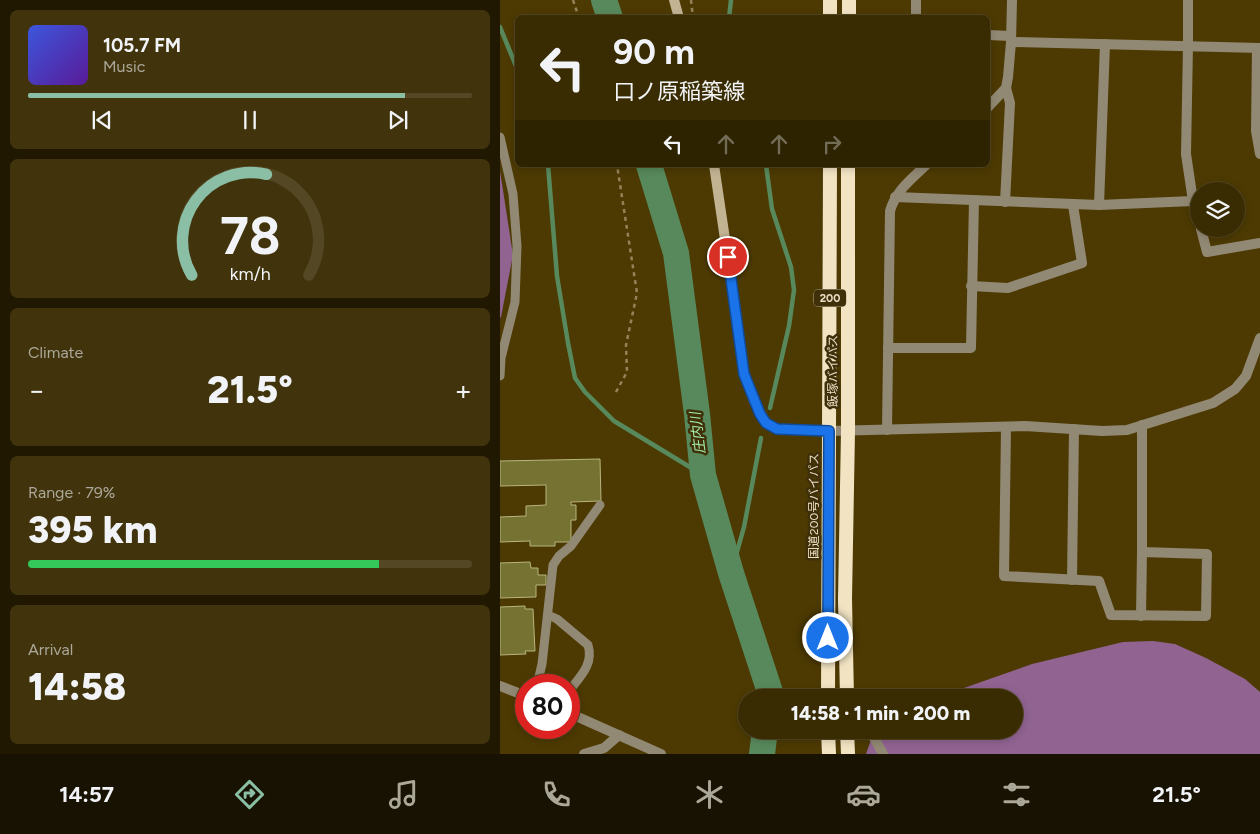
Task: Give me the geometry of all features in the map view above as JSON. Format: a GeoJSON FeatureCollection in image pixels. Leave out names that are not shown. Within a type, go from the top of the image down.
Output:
{"type":"FeatureCollection","features":[{"type":"Feature","properties":{"kind":"highway"},"geometry":{"type":"LineString","coordinates":[[830,0],[830,15]]}},
{"type":"Feature","properties":{"kind":"highway"},"geometry":{"type":"LineString","coordinates":[[849,0],[849,15]]}},
{"type":"Feature","properties":{"kind":"highway","name":"国道200号バイパス"},"geometry":{"type":"LineString","coordinates":[[828,689],[830,167]]}},
{"type":"Feature","properties":{"kind":"highway","name":"飯塚バイパス"},"geometry":{"type":"LineString","coordinates":[[846,689],[848,167]]}},
{"type":"Feature","properties":{"kind":"highway"},"geometry":{"type":"LineString","coordinates":[[828,739],[828,754]]}},
{"type":"Feature","properties":{"kind":"highway"},"geometry":{"type":"LineString","coordinates":[[847,739],[848,754]]}},
{"type":"Feature","properties":{"kind":"main road"},"geometry":{"type":"LineString","coordinates":[[674,0],[679,15]]}},
{"type":"Feature","properties":{"kind":"main road"},"geometry":{"type":"LineString","coordinates":[[714,167],[744,374],[754,401],[766,423],[777,429],[829,431]]}},
{"type":"Feature","properties":{"kind":"street"},"geometry":{"type":"LineString","coordinates":[[916,0],[916,15]]}},
{"type":"Feature","properties":{"kind":"street"},"geometry":{"type":"LineString","coordinates":[[1005,202],[1010,103],[1006,88],[1011,39],[1012,0]]}},
{"type":"Feature","properties":{"kind":"street"},"geometry":{"type":"LineString","coordinates":[[1188,0],[1186,154],[1190,182]]}},
{"type":"Feature","properties":{"kind":"street"},"geometry":{"type":"LineString","coordinates":[[990,35],[1011,39],[1105,44],[1258,48],[1256,131],[1260,154]]}},
{"type":"Feature","properties":{"kind":"street"},"geometry":{"type":"LineString","coordinates":[[1099,205],[1105,44]]}},
{"type":"Feature","properties":{"kind":"street"},"geometry":{"type":"LineString","coordinates":[[990,105],[1006,88]]}},
{"type":"Feature","properties":{"kind":"street"},"geometry":{"type":"LineString","coordinates":[[887,430],[890,210],[893,200],[902,188],[924,167]]}},
{"type":"Feature","properties":{"kind":"street"},"geometry":{"type":"LineString","coordinates":[[895,197],[1073,205],[1190,202]]}},
{"type":"Feature","properties":{"kind":"street"},"geometry":{"type":"LineString","coordinates":[[888,348],[971,348],[974,200]]}},
{"type":"Feature","properties":{"kind":"street"},"geometry":{"type":"LineString","coordinates":[[971,286],[1008,288],[1082,263],[1073,205]]}},
{"type":"Feature","properties":{"kind":"street"},"geometry":{"type":"LineString","coordinates":[[1203,237],[1207,252],[1260,243]]}},
{"type":"Feature","properties":{"kind":"street"},"geometry":{"type":"LineString","coordinates":[[829,431],[1006,426],[1102,431],[1127,430],[1213,403],[1235,389],[1246,376],[1260,338]]}},
{"type":"Feature","properties":{"kind":"street"},"geometry":{"type":"LineString","coordinates":[[1141,616],[1142,425]]}},
{"type":"Feature","properties":{"kind":"street"},"geometry":{"type":"LineString","coordinates":[[1006,426],[1004,576],[1099,581],[1111,615],[1206,616],[1207,554],[1142,552]]}},
{"type":"Feature","properties":{"kind":"street"},"geometry":{"type":"LineString","coordinates":[[1072,580],[1074,429]]}},
{"type":"Feature","properties":{"kind":"street"},"geometry":{"type":"LineString","coordinates":[[500,686],[515,691]]}},
{"type":"Feature","properties":{"kind":"street"},"geometry":{"type":"LineString","coordinates":[[580,718],[661,754]]}},
{"type":"Feature","properties":{"kind":"street"},"geometry":{"type":"LineString","coordinates":[[584,754],[604,748],[619,735]]}},
{"type":"Feature","properties":{"kind":"street"},"geometry":{"type":"LineString","coordinates":[[875,739],[883,754]]}},
{"type":"Feature","properties":{"kind":"lane"},"geometry":{"type":"LineString","coordinates":[[500,137],[513,194],[517,246],[515,302],[502,358],[500,376]]}},
{"type":"Feature","properties":{"kind":"lane"},"geometry":{"type":"LineString","coordinates":[[540,674],[553,565],[559,556],[571,546],[600,505]]}},
{"type":"Feature","properties":{"kind":"lane"},"geometry":{"type":"LineString","coordinates":[[548,615],[556,619],[588,645],[590,659],[580,677]]}},
{"type":"Feature","properties":{"kind":"path"},"geometry":{"type":"LineString","coordinates":[[573,0],[577,15]]}},
{"type":"Feature","properties":{"kind":"path"},"geometry":{"type":"LineString","coordinates":[[691,0],[693,15]]}},
{"type":"Feature","properties":{"kind":"path"},"geometry":{"type":"LineString","coordinates":[[616,392],[627,372],[626,346],[637,294],[618,167]]}},
{"type":"Feature","properties":{"kind":"shaded area"},"geometry":{"type":"Polygon","coordinates":[[[500,171],[513,255],[500,318],[500,171]]]}},
{"type":"Feature","properties":{"kind":"shaded area"},"geometry":{"type":"Polygon","coordinates":[[[1153,641],[1175,644],[1245,679],[1260,692],[1260,754],[866,754],[871,739],[1023,739],[1023,689],[959,689],[1032,664],[1123,642],[1153,641]]]}},
{"type":"Feature","properties":{"kind":"building"},"geometry":{"type":"Polygon","coordinates":[[[600,459],[601,501],[571,502],[571,505],[576,505],[576,520],[571,520],[571,542],[555,542],[555,546],[530,546],[530,541],[500,542],[500,517],[526,516],[526,506],[546,505],[546,485],[500,486],[500,461],[600,459]]]}},
{"type":"Feature","properties":{"kind":"building"},"geometry":{"type":"Polygon","coordinates":[[[530,562],[531,568],[538,568],[538,575],[546,575],[546,585],[536,585],[536,597],[500,598],[500,563],[530,562]]]}},
{"type":"Feature","properties":{"kind":"building"},"geometry":{"type":"Polygon","coordinates":[[[525,606],[525,609],[533,609],[535,651],[525,651],[526,654],[500,655],[500,607],[525,606]]]}},
{"type":"Feature","properties":{"kind":"waterway","name":"庄内川"},"geometry":{"type":"LineString","coordinates":[[604,0],[609,15]]}},
{"type":"Feature","properties":{"kind":"waterway"},"geometry":{"type":"LineString","coordinates":[[729,15],[731,0]]}},
{"type":"Feature","properties":{"kind":"waterway"},"geometry":{"type":"LineString","coordinates":[[500,27],[515,64]]}},
{"type":"Feature","properties":{"kind":"waterway"},"geometry":{"type":"LineString","coordinates":[[548,167],[557,276],[575,378],[585,392],[614,421],[703,475]]}},
{"type":"Feature","properties":{"kind":"waterway","name":"庄内川"},"geometry":{"type":"LineString","coordinates":[[650,167],[676,253],[703,475],[731,573],[769,689]]}},
{"type":"Feature","properties":{"kind":"waterway"},"geometry":{"type":"LineString","coordinates":[[766,167],[772,209],[791,267],[794,290],[789,326],[770,408]]}},
{"type":"Feature","properties":{"kind":"waterway"},"geometry":{"type":"LineString","coordinates":[[731,573],[744,527],[761,438]]}},
{"type":"Feature","properties":{"kind":"waterway","name":"庄内川"},"geometry":{"type":"LineString","coordinates":[[762,754],[764,739]]}},
{"type":"Feature","properties":{"kind":"route"},"geometry":{"type":"LineString","coordinates":[[728,257],[744,374],[760,414],[766,423],[777,429],[829,431],[828,638]]}}]}
